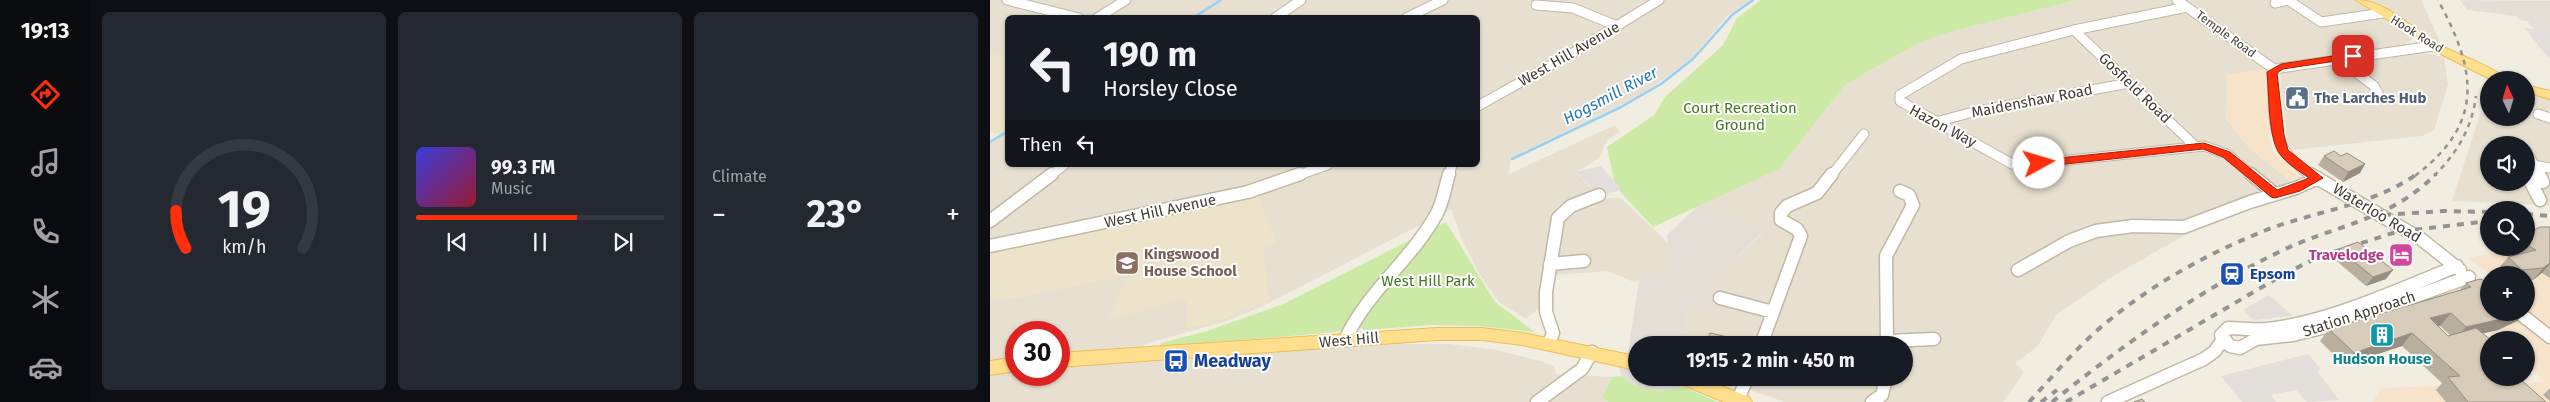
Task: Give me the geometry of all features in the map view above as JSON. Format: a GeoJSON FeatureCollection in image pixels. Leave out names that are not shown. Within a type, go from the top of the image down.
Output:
{"type":"FeatureCollection","features":[{"type":"Feature","properties":{"kind":"main road","name":"Hook Road"},"geometry":{"type":"LineString","coordinates":[[2361,0],[2418,34],[2433,46],[2483,71]]}},
{"type":"Feature","properties":{"kind":"main road"},"geometry":{"type":"LineString","coordinates":[[2535,91],[2550,95]]}},
{"type":"Feature","properties":{"kind":"main road","name":"West Hill"},"geometry":{"type":"LineString","coordinates":[[1070,359],[1437,334],[1482,334],[1548,343],[1628,361]]}},
{"type":"Feature","properties":{"kind":"main road"},"geometry":{"type":"LineString","coordinates":[[990,368],[1005,366]]}},
{"type":"Feature","properties":{"kind":"main road"},"geometry":{"type":"LineString","coordinates":[[1704,386],[1740,401]]}},
{"type":"Feature","properties":{"kind":"street"},"geometry":{"type":"LineString","coordinates":[[1007,0],[1067,15]]}},
{"type":"Feature","properties":{"kind":"street"},"geometry":{"type":"LineString","coordinates":[[1102,15],[1126,0]]}},
{"type":"Feature","properties":{"kind":"street"},"geometry":{"type":"LineString","coordinates":[[1279,15],[1301,0]]}},
{"type":"Feature","properties":{"kind":"street"},"geometry":{"type":"LineString","coordinates":[[1412,15],[1443,0]]}},
{"type":"Feature","properties":{"kind":"street","name":"West Hill Avenue"},"geometry":{"type":"LineString","coordinates":[[1480,105],[1658,0]]}},
{"type":"Feature","properties":{"kind":"street","name":"Temple Road"},"geometry":{"type":"LineString","coordinates":[[2178,0],[2274,69]]}},
{"type":"Feature","properties":{"kind":"street"},"geometry":{"type":"LineString","coordinates":[[2275,3],[2288,0],[2322,22],[2383,13]]}},
{"type":"Feature","properties":{"kind":"street"},"geometry":{"type":"LineString","coordinates":[[1536,4],[1573,8],[1616,26]]}},
{"type":"Feature","properties":{"kind":"street","name":"Hazon Way"},"geometry":{"type":"LineString","coordinates":[[2187,7],[2074,30],[1961,59],[1900,95],[1900,101],[1902,104],[2005,160],[2023,165],[2195,146],[2212,148],[2227,154],[2275,194]]}},
{"type":"Feature","properties":{"kind":"street","name":"Gosfield Road"},"geometry":{"type":"LineString","coordinates":[[2074,30],[2195,146]]}},
{"type":"Feature","properties":{"kind":"street"},"geometry":{"type":"LineString","coordinates":[[2274,69],[2337,58],[2433,46]]}},
{"type":"Feature","properties":{"kind":"street"},"geometry":{"type":"LineString","coordinates":[[2337,58],[2374,86],[2378,96]]}},
{"type":"Feature","properties":{"kind":"street","name":"Waterloo Road"},"geometry":{"type":"LineString","coordinates":[[2274,69],[2272,72],[2278,135],[2283,151],[2294,162],[2318,178],[2420,238],[2480,285]]}},
{"type":"Feature","properties":{"kind":"street","name":"Maidenshaw Road"},"geometry":{"type":"LineString","coordinates":[[1936,122],[1973,112],[2129,83]]}},
{"type":"Feature","properties":{"kind":"street"},"geometry":{"type":"LineString","coordinates":[[2538,114],[2550,118]]}},
{"type":"Feature","properties":{"kind":"street"},"geometry":{"type":"LineString","coordinates":[[1764,336],[1801,236],[1797,228],[1782,220],[1781,213],[1787,206],[1817,194],[1864,134]]}},
{"type":"Feature","properties":{"kind":"street"},"geometry":{"type":"LineString","coordinates":[[2535,165],[2550,168]]}},
{"type":"Feature","properties":{"kind":"street"},"geometry":{"type":"LineString","coordinates":[[990,221],[1061,167]]}},
{"type":"Feature","properties":{"kind":"street","name":"West Hill Avenue"},"geometry":{"type":"LineString","coordinates":[[990,246],[1248,192],[1321,167]]}},
{"type":"Feature","properties":{"kind":"street"},"geometry":{"type":"LineString","coordinates":[[1345,340],[1355,318],[1398,268],[1437,214],[1451,167]]}},
{"type":"Feature","properties":{"kind":"street"},"geometry":{"type":"LineString","coordinates":[[2535,167],[2543,182],[2535,180]]}},
{"type":"Feature","properties":{"kind":"street"},"geometry":{"type":"LineString","coordinates":[[2018,270],[2069,241],[2096,231],[2133,226],[2184,227],[2296,188],[2318,178]]}},
{"type":"Feature","properties":{"kind":"street"},"geometry":{"type":"LineString","coordinates":[[2535,190],[2540,200]]}},
{"type":"Feature","properties":{"kind":"street"},"geometry":{"type":"LineString","coordinates":[[1887,336],[1884,276],[1886,256],[1913,205],[1908,195],[1900,191]]}},
{"type":"Feature","properties":{"kind":"street"},"geometry":{"type":"LineString","coordinates":[[1548,343],[1553,332],[1546,312],[1546,292],[1555,225],[1561,212],[1575,204],[1599,195]]}},
{"type":"Feature","properties":{"kind":"street"},"geometry":{"type":"LineString","coordinates":[[1550,264],[1584,261]]}},
{"type":"Feature","properties":{"kind":"street","name":"Station Approach"},"geometry":{"type":"LineString","coordinates":[[2457,266],[2391,293],[2305,322],[2266,329],[2228,328],[2222,332],[2223,339],[2230,346],[2240,348],[2252,340],[2314,332],[2469,277]]}},
{"type":"Feature","properties":{"kind":"street"},"geometry":{"type":"LineString","coordinates":[[1720,298],[1773,312]]}},
{"type":"Feature","properties":{"kind":"street"},"geometry":{"type":"LineString","coordinates":[[2530,321],[2550,336]]}},
{"type":"Feature","properties":{"kind":"street","name":"Station Approach"},"geometry":{"type":"LineString","coordinates":[[2108,402],[2204,359],[2215,351],[2223,339]]}},
{"type":"Feature","properties":{"kind":"street"},"geometry":{"type":"LineString","coordinates":[[1913,341],[1934,340]]}},
{"type":"Feature","properties":{"kind":"street"},"geometry":{"type":"LineString","coordinates":[[1536,402],[1582,369],[1592,352]]}},
{"type":"Feature","properties":{"kind":"street"},"geometry":{"type":"LineString","coordinates":[[1740,401],[1745,386]]}},
{"type":"Feature","properties":{"kind":"street"},"geometry":{"type":"LineString","coordinates":[[1872,402],[1882,395],[1884,386]]}},
{"type":"Feature","properties":{"kind":"shaded area"},"geometry":{"type":"Polygon","coordinates":[[[990,0],[1751,0],[1727,16],[1692,58],[1645,93],[1511,158],[1509,174],[1615,125],[1620,132],[1607,140],[1599,158],[1576,173],[1602,198],[1621,198],[1668,243],[1671,269],[1634,282],[1608,271],[1555,275],[1553,296],[1526,319],[1499,302],[1480,275],[1463,242],[1451,209],[1265,305],[1227,321],[1145,344],[1136,363],[1385,344],[1449,344],[1497,350],[1547,363],[1554,367],[1556,374],[1612,377],[1602,398],[1608,402],[990,402],[990,143],[1005,134],[1005,167],[1480,167],[1480,15],[1005,15],[1005,58],[990,54],[990,0]]]}},
{"type":"Feature","properties":{"kind":"shaded area"},"geometry":{"type":"Polygon","coordinates":[[[2077,0],[2421,0],[2441,44],[2428,36],[2416,37],[2406,43],[2414,51],[2444,57],[2448,85],[2434,130],[2422,136],[2292,150],[2287,141],[2280,70],[2267,68],[2226,119],[2250,149],[2293,183],[2177,222],[2190,232],[2108,279],[2056,315],[2038,346],[2015,363],[2024,372],[2003,402],[1785,402],[1738,386],[1913,386],[1913,336],[1683,336],[1688,309],[1711,281],[1763,233],[1700,204],[1779,169],[1845,85],[1918,43],[1953,31],[2077,0]]]}},
{"type":"Feature","properties":{"kind":"shaded area"},"geometry":{"type":"Polygon","coordinates":[[[2460,0],[2550,1],[2550,31],[2534,29],[2527,21],[2519,20],[2516,16],[2467,10],[2460,0]]]}},
{"type":"Feature","properties":{"kind":"shaded area"},"geometry":{"type":"Polygon","coordinates":[[[2525,28],[2550,31],[2550,58],[2547,57],[2525,28]]]}},
{"type":"Feature","properties":{"kind":"shaded area"},"geometry":{"type":"Polygon","coordinates":[[[990,54],[1005,58],[1005,134],[1003,136],[990,132],[990,54]]]}},
{"type":"Feature","properties":{"kind":"shaded area"},"geometry":{"type":"Polygon","coordinates":[[[2267,68],[2269,138],[2274,153],[2304,180],[2293,183],[2250,149],[2226,119],[2227,75],[2267,68]]]}},
{"type":"Feature","properties":{"kind":"shaded area"},"geometry":{"type":"Polygon","coordinates":[[[2535,95],[2550,99],[2550,205],[2535,204],[2535,201],[2452,201],[2480,115],[2480,126],[2535,126],[2535,95]]]}},
{"type":"Feature","properties":{"kind":"shaded area"},"geometry":{"type":"Polygon","coordinates":[[[1601,166],[1622,190],[1599,195],[1576,172],[1601,166]]]}},
{"type":"Feature","properties":{"kind":"shaded area","name":"Kingswood House School"},"geometry":{"type":"Polygon","coordinates":[[[1259,198],[1277,242],[1263,248],[1269,300],[1227,318],[1187,329],[1187,299],[1107,320],[1128,275],[1019,298],[990,301],[990,250],[1187,209],[1259,198]]]}},
{"type":"Feature","properties":{"kind":"shaded area"},"geometry":{"type":"Polygon","coordinates":[[[1700,204],[1763,232],[1711,281],[1712,306],[1688,309],[1683,336],[1630,336],[1639,280],[1671,269],[1667,235],[1700,204]]]}},
{"type":"Feature","properties":{"kind":"shaded area"},"geometry":{"type":"Polygon","coordinates":[[[2550,236],[2550,402],[2373,402],[2381,388],[2480,384],[2480,386],[2535,386],[2535,382],[2546,382],[2535,373],[2535,331],[2487,331],[2442,293],[2480,284],[2480,321],[2535,321],[2535,266],[2480,267],[2468,258],[2480,256],[2535,256],[2535,244],[2550,236]]]}},
{"type":"Feature","properties":{"kind":"shaded area"},"geometry":{"type":"Polygon","coordinates":[[[2269,295],[2293,316],[2253,320],[2243,310],[2269,295]]]}},
{"type":"Feature","properties":{"kind":"shaded area"},"geometry":{"type":"Polygon","coordinates":[[[2308,354],[2321,369],[2317,371],[2339,400],[2307,402],[2296,390],[2271,395],[2276,402],[2242,402],[2221,376],[2308,354]]]}},
{"type":"Feature","properties":{"kind":"shaded area"},"geometry":{"type":"Polygon","coordinates":[[[1618,365],[1628,368],[1628,381],[1622,376],[1618,365]]]}},
{"type":"Feature","properties":{"kind":"shaded area"},"geometry":{"type":"Polygon","coordinates":[[[1638,386],[1685,386],[1660,391],[1638,386]]]}},
{"type":"Feature","properties":{"kind":"green space","name":"Court Recreation Ground"},"geometry":{"type":"Polygon","coordinates":[[[1761,0],[2077,0],[1953,31],[1918,43],[1845,85],[1779,169],[1653,227],[1615,186],[1607,147],[1654,115],[1665,97],[1723,45],[1737,18],[1761,0]]]}},
{"type":"Feature","properties":{"kind":"green space","name":"West Hill Park"},"geometry":{"type":"Polygon","coordinates":[[[1446,222],[1495,302],[1535,332],[1479,326],[1431,325],[1366,330],[1361,328],[1325,333],[1160,347],[1161,343],[1207,331],[1283,304],[1446,222]]]}},
{"type":"Feature","properties":{"kind":"green space"},"geometry":{"type":"Polygon","coordinates":[[[1622,376],[1628,381],[1628,386],[1638,386],[1660,391],[1684,387],[1718,402],[1608,402],[1602,398],[1612,377],[1622,376]]]}},
{"type":"Feature","properties":{"kind":"building"},"geometry":{"type":"Polygon","coordinates":[[[2334,151],[2341,156],[2347,153],[2365,164],[2348,172],[2324,156],[2334,151]]]}},
{"type":"Feature","properties":{"kind":"building"},"geometry":{"type":"Polygon","coordinates":[[[2540,227],[2550,227],[2550,263],[2543,268],[2535,269],[2535,266],[2518,266],[2508,257],[2535,256],[2535,230],[2540,227]]]}},
{"type":"Feature","properties":{"kind":"building"},"geometry":{"type":"Polygon","coordinates":[[[2358,242],[2393,270],[2373,277],[2339,249],[2358,242]]]}},
{"type":"Feature","properties":{"kind":"building"},"geometry":{"type":"Polygon","coordinates":[[[2480,279],[2480,321],[2492,321],[2466,327],[2451,313],[2430,318],[2448,336],[2476,328],[2480,331],[2480,386],[2528,386],[2546,402],[2468,402],[2448,377],[2460,376],[2412,333],[2354,353],[2329,329],[2471,287],[2466,283],[2480,279]]]}},
{"type":"Feature","properties":{"kind":"building"},"geometry":{"type":"Polygon","coordinates":[[[1710,333],[1723,336],[1709,336],[1710,333]]]}},
{"type":"Feature","properties":{"kind":"building"},"geometry":{"type":"Polygon","coordinates":[[[2142,399],[2145,402],[2134,402],[2142,399]]]}},
{"type":"Feature","properties":{"kind":"waterway"},"geometry":{"type":"LineString","coordinates":[[1198,15],[1221,0]]}},
{"type":"Feature","properties":{"kind":"waterway","name":"Hogsmill River"},"geometry":{"type":"LineString","coordinates":[[1512,159],[1621,107],[1661,84],[1693,59],[1732,15],[1753,0]]}},
{"type":"Feature","properties":{"kind":"waterway"},"geometry":{"type":"LineString","coordinates":[[990,142],[1005,133]]}},
{"type":"Feature","properties":{"kind":"railway"},"geometry":{"type":"LineString","coordinates":[[2415,176],[2438,156],[2454,136],[2463,115],[2467,94],[2466,72],[2460,49],[2451,25],[2438,0]]}},
{"type":"Feature","properties":{"kind":"railway"},"geometry":{"type":"LineString","coordinates":[[2435,175],[2450,158],[2462,139],[2471,119],[2476,96]]}},
{"type":"Feature","properties":{"kind":"railway"},"geometry":{"type":"LineString","coordinates":[[2029,402],[2069,358],[2101,327],[2165,280],[2224,248],[2264,231],[2381,194],[2417,174]]}},
{"type":"Feature","properties":{"kind":"railway"},"geometry":{"type":"LineString","coordinates":[[2052,402],[2160,321],[2218,285],[2247,268],[2298,243],[2360,221],[2399,203],[2435,175]]}},
{"type":"Feature","properties":{"kind":"railway"},"geometry":{"type":"LineString","coordinates":[[2384,215],[2443,211],[2480,212]]}},
{"type":"Feature","properties":{"kind":"railway"},"geometry":{"type":"LineString","coordinates":[[2535,215],[2550,216]]}},
{"type":"Feature","properties":{"kind":"railway"},"geometry":{"type":"LineString","coordinates":[[2066,402],[2281,276],[2318,257],[2396,232],[2480,222]]}},
{"type":"Feature","properties":{"kind":"railway"},"geometry":{"type":"LineString","coordinates":[[2041,402],[2057,390]]}},
{"type":"Feature","properties":{"kind":"place","name":"The Larches Hub"},"geometry":{"type":"Point","coordinates":[2297,98]}},
{"type":"Feature","properties":{"kind":"place","name":"Travelodge"},"geometry":{"type":"Point","coordinates":[2401,255]}},
{"type":"Feature","properties":{"kind":"place","name":"Kingswood House School"},"geometry":{"type":"Point","coordinates":[1127,263]}},
{"type":"Feature","properties":{"kind":"place","name":"Epsom"},"geometry":{"type":"Point","coordinates":[2232,274]}},
{"type":"Feature","properties":{"kind":"place","name":"Hudson House"},"geometry":{"type":"Point","coordinates":[2382,335]}},
{"type":"Feature","properties":{"kind":"place","name":"Meadway"},"geometry":{"type":"Point","coordinates":[1176,361]}},
{"type":"Feature","properties":{"kind":"route"},"geometry":{"type":"LineString","coordinates":[[2039,163],[2204,146],[2227,154],[2275,194],[2308,184],[2318,178],[2305,171],[2283,151],[2278,135],[2272,72],[2274,69],[2281,67],[2353,56]]}}]}
